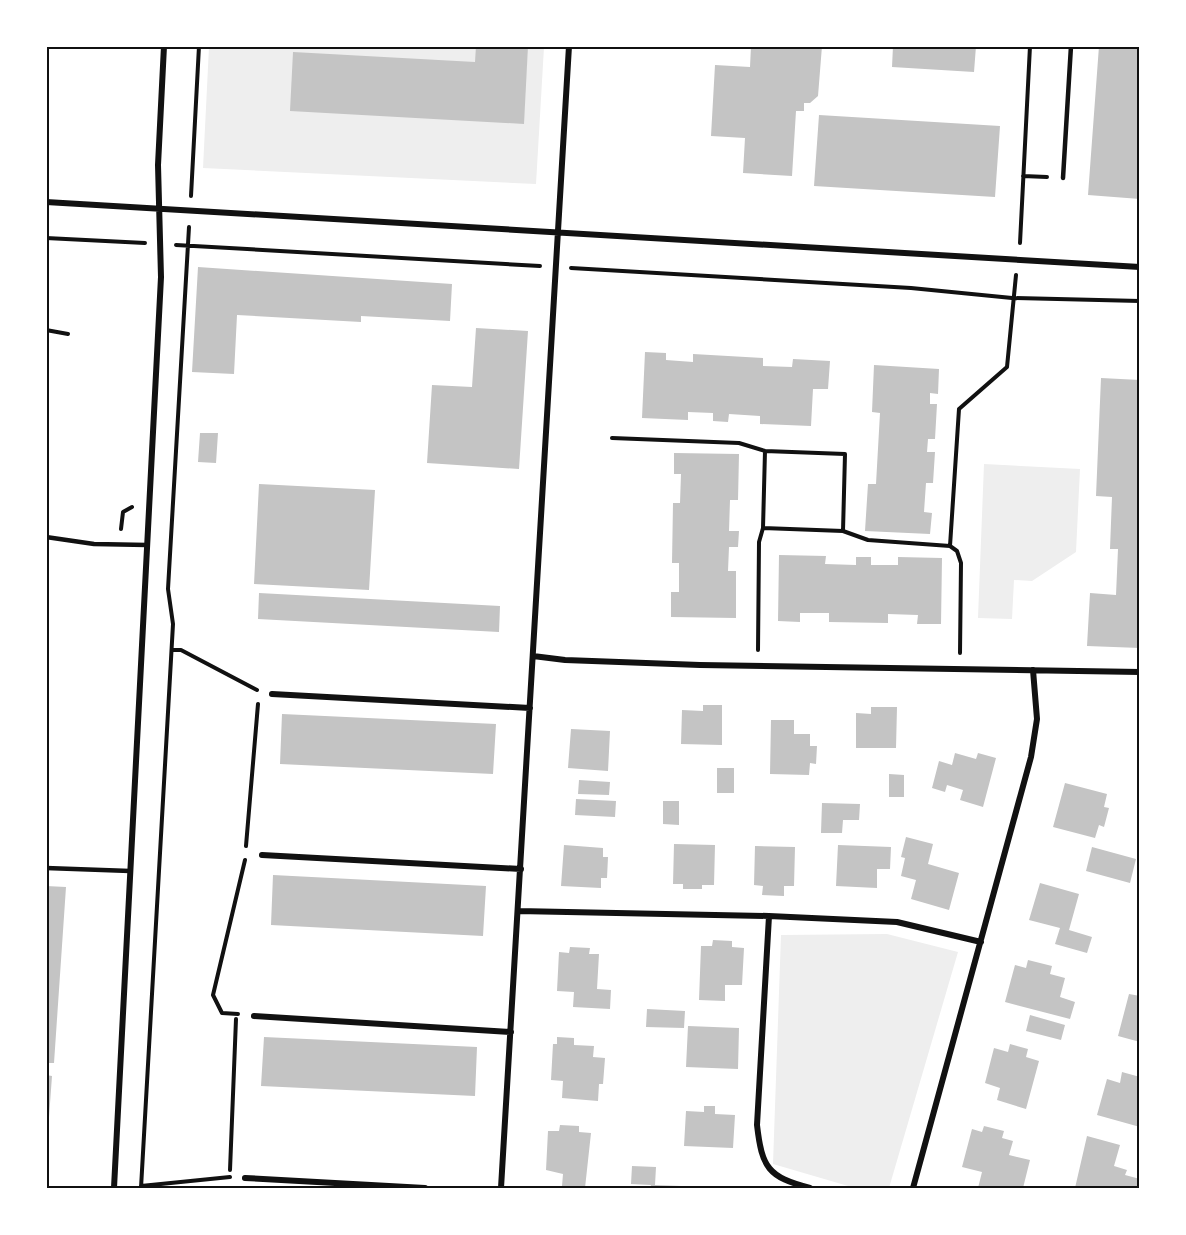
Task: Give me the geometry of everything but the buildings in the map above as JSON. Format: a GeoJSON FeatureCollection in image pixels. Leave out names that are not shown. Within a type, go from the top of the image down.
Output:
{"type":"FeatureCollection","features":[{"type":"Feature","properties":{"kind":"street"},"geometry":{"type":"LineString","coordinates":[[114,1188],[161,277],[158,209],[164,46]]}},
{"type":"Feature","properties":{"kind":"street"},"geometry":{"type":"LineString","coordinates":[[501,1188],[569,46]]}},
{"type":"Feature","properties":{"kind":"street"},"geometry":{"type":"LineString","coordinates":[[46,202],[1140,267]]}},
{"type":"Feature","properties":{"kind":"street"},"geometry":{"type":"LineString","coordinates":[[533,656],[565,660],[756,666],[1140,672]]}},
{"type":"Feature","properties":{"kind":"street"},"geometry":{"type":"LineString","coordinates":[[913,1188],[1031,757],[1037,719],[1033,670]]}},
{"type":"Feature","properties":{"kind":"street"},"geometry":{"type":"LineString","coordinates":[[272,694],[530,708]]}},
{"type":"Feature","properties":{"kind":"street"},"geometry":{"type":"LineString","coordinates":[[262,855],[520,869]]}},
{"type":"Feature","properties":{"kind":"street"},"geometry":{"type":"LineString","coordinates":[[518,911],[769,916],[897,922],[981,942]]}},
{"type":"Feature","properties":{"kind":"street"},"geometry":{"type":"LineString","coordinates":[[769,916],[757,1125],[760,1150],[770,1171],[790,1183],[810,1188]]}},
{"type":"Feature","properties":{"kind":"street"},"geometry":{"type":"LineString","coordinates":[[254,1016],[511,1032]]}},
{"type":"Feature","properties":{"kind":"street"},"geometry":{"type":"LineString","coordinates":[[245,1178],[425,1188]]}},
{"type":"Feature","properties":{"kind":"lane"},"geometry":{"type":"LineString","coordinates":[[1063,178],[1071,46]]}},
{"type":"Feature","properties":{"kind":"lane"},"geometry":{"type":"LineString","coordinates":[[46,537],[94,544],[147,545]]}},
{"type":"Feature","properties":{"kind":"lane"},"geometry":{"type":"LineString","coordinates":[[46,868],[130,871]]}},
{"type":"Feature","properties":{"kind":"path"},"geometry":{"type":"LineString","coordinates":[[199,46],[168,589],[173,624],[141,1187],[231,1177],[245,1178]]}},
{"type":"Feature","properties":{"kind":"path"},"geometry":{"type":"LineString","coordinates":[[950,546],[959,409],[1006,367],[1012,298],[1019,260],[1030,46]]}},
{"type":"Feature","properties":{"kind":"path"},"geometry":{"type":"LineString","coordinates":[[1023,176],[1063,178]]}},
{"type":"Feature","properties":{"kind":"path"},"geometry":{"type":"LineString","coordinates":[[46,238],[139,243]]}},
{"type":"Feature","properties":{"kind":"path"},"geometry":{"type":"LineString","coordinates":[[188,246],[910,288],[1012,298],[1140,302]]}},
{"type":"Feature","properties":{"kind":"path"},"geometry":{"type":"LineString","coordinates":[[46,330],[68,334]]}},
{"type":"Feature","properties":{"kind":"path"},"geometry":{"type":"LineString","coordinates":[[612,438],[739,443],[765,451],[845,454],[843,531]]}},
{"type":"Feature","properties":{"kind":"path"},"geometry":{"type":"LineString","coordinates":[[756,666],[759,543],[763,528],[765,451]]}},
{"type":"Feature","properties":{"kind":"path"},"geometry":{"type":"LineString","coordinates":[[763,528],[843,531],[868,540],[950,546],[957,551],[961,563],[960,669]]}},
{"type":"Feature","properties":{"kind":"path"},"geometry":{"type":"LineString","coordinates":[[171,650],[181,650],[259,691],[272,694]]}},
{"type":"Feature","properties":{"kind":"path"},"geometry":{"type":"LineString","coordinates":[[254,1016],[222,1013],[213,995],[246,855],[258,702]]}},
{"type":"Feature","properties":{"kind":"path"},"geometry":{"type":"LineString","coordinates":[[46,797],[46,835]]}},
{"type":"Feature","properties":{"kind":"path"},"geometry":{"type":"LineString","coordinates":[[231,1177],[229,1159],[236,1014]]}},
{"type":"Feature","properties":{"kind":"shaded area"},"geometry":{"type":"Polygon","coordinates":[[[209,47],[544,47],[536,184],[203,168],[209,47]]]}},
{"type":"Feature","properties":{"kind":"shaded area"},"geometry":{"type":"Polygon","coordinates":[[[984,464],[1080,469],[1076,552],[1032,581],[1014,580],[1012,619],[978,618],[984,464]]]}},
{"type":"Feature","properties":{"kind":"shaded area"},"geometry":{"type":"Polygon","coordinates":[[[887,934],[958,952],[889,1188],[855,1188],[773,1164],[781,935],[887,934]]]}}]}
